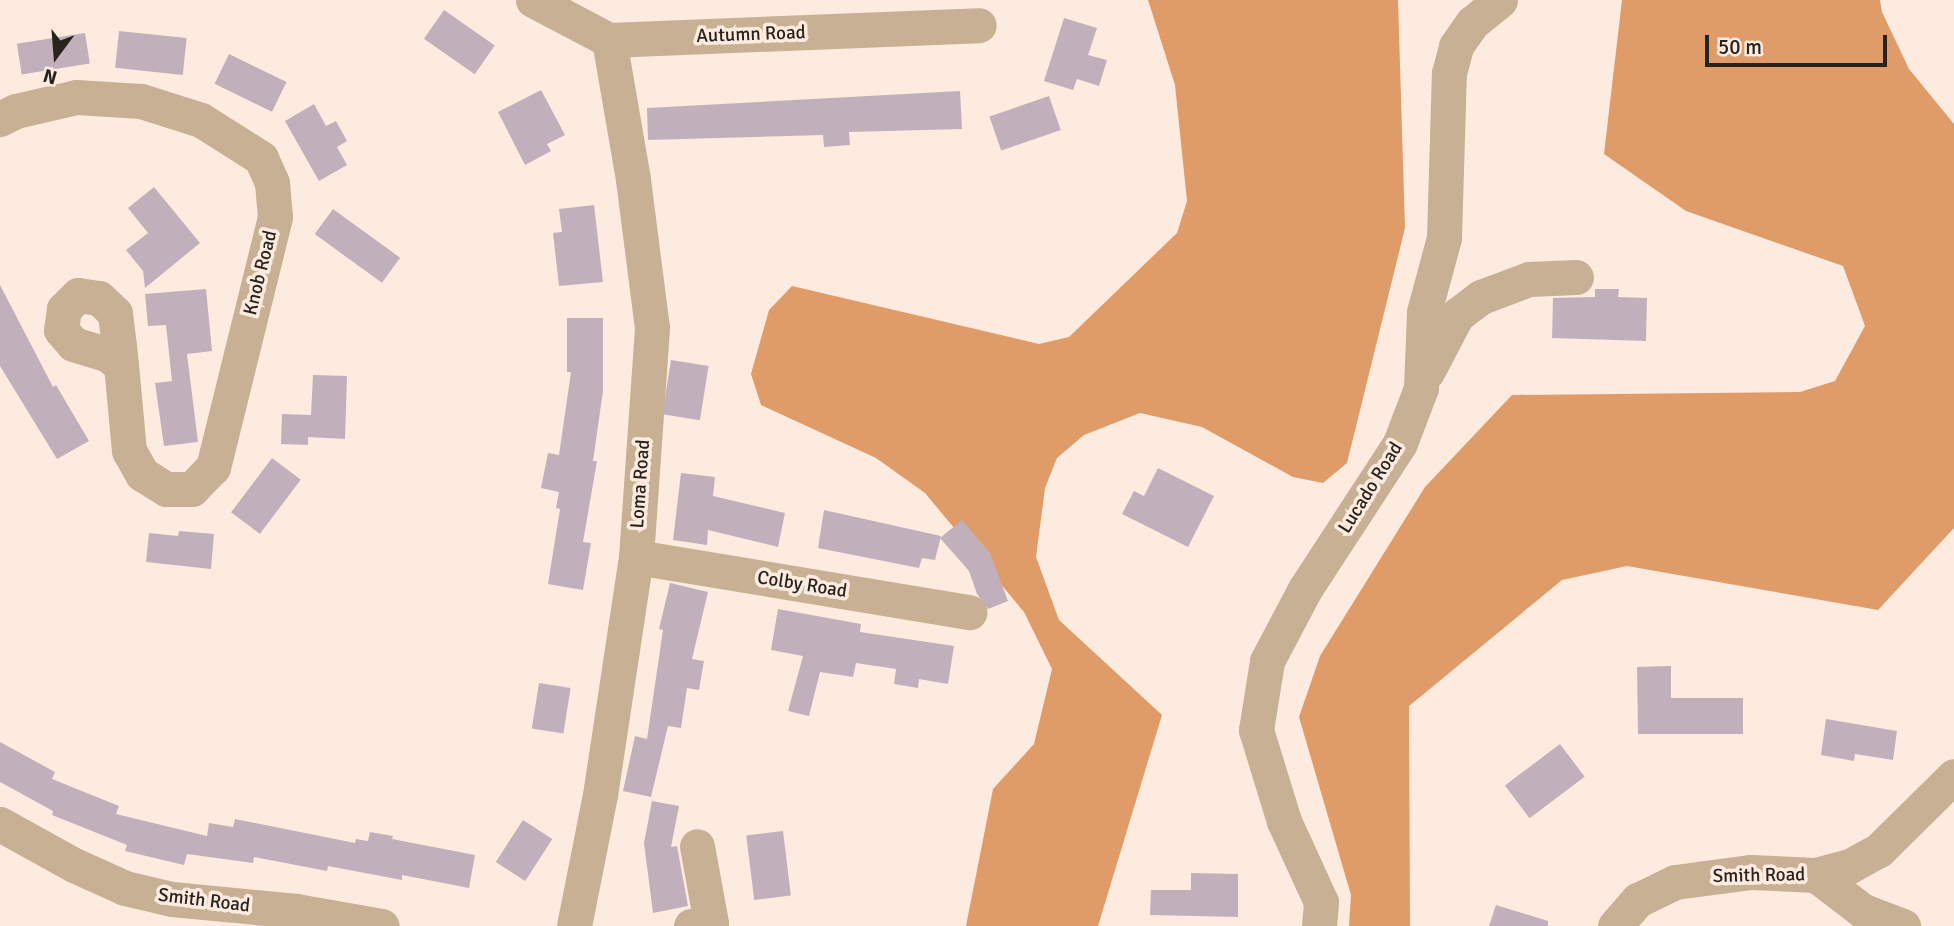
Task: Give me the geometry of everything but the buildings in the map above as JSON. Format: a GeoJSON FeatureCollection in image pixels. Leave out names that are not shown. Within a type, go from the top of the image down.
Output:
{"type":"FeatureCollection","features":[{"type":"Feature","properties":{"kind":"street"},"geometry":{"type":"LineString","coordinates":[[533,0],[609,40]]}},
{"type":"Feature","properties":{"kind":"street","name":"Lucado Road"},"geometry":{"type":"LineString","coordinates":[[1319,926],[1321,902],[1284,821],[1256,730],[1267,662],[1305,589],[1400,443],[1421,388],[1424,313],[1444,238],[1449,74],[1456,46],[1461,38],[1472,23],[1500,0]]}},
{"type":"Feature","properties":{"kind":"street","name":"Autumn Road"},"geometry":{"type":"LineString","coordinates":[[609,40],[979,25]]}},
{"type":"Feature","properties":{"kind":"street","name":"Loma Road"},"geometry":{"type":"LineString","coordinates":[[574,926],[600,795],[636,557],[652,328],[633,179],[609,40]]}},
{"type":"Feature","properties":{"kind":"street","name":"Knob Road"},"geometry":{"type":"LineString","coordinates":[[0,118],[16,111],[76,97],[141,101],[201,120],[261,158],[272,183],[275,217],[213,467],[191,489],[166,489],[142,474],[129,451],[121,365]]}},
{"type":"Feature","properties":{"kind":"street"},"geometry":{"type":"LineString","coordinates":[[1421,388],[1437,349],[1457,315],[1480,297],[1529,279],[1576,277]]}},
{"type":"Feature","properties":{"kind":"street","name":"Colby Road"},"geometry":{"type":"LineString","coordinates":[[636,557],[969,612]]}},
{"type":"Feature","properties":{"kind":"street"},"geometry":{"type":"LineString","coordinates":[[1816,875],[1850,866],[1879,850],[1954,776]]}},
{"type":"Feature","properties":{"kind":"street","name":"Smith Road"},"geometry":{"type":"LineString","coordinates":[[0,824],[74,865],[125,888],[172,900],[294,918],[382,926]]}},
{"type":"Feature","properties":{"kind":"street"},"geometry":{"type":"LineString","coordinates":[[691,926],[710,923],[697,846]]}},
{"type":"Feature","properties":{"kind":"street","name":"Smith Road"},"geometry":{"type":"LineString","coordinates":[[1615,926],[1638,900],[1675,882],[1751,872],[1816,875],[1863,911],[1903,926]]}},
{"type":"Feature","properties":{"kind":"shaded area"},"geometry":{"type":"Polygon","coordinates":[[[1148,0],[1398,0],[1405,228],[1347,463],[1323,483],[1293,477],[1202,427],[1140,413],[1084,435],[1057,458],[1045,488],[1036,557],[1059,620],[1162,715],[1098,926],[966,926],[993,789],[1034,744],[1052,669],[1024,612],[925,493],[876,458],[761,405],[751,374],[769,310],[792,286],[1039,344],[1069,337],[1177,233],[1187,201],[1175,85],[1148,0]]]}},
{"type":"Feature","properties":{"kind":"shaded area"},"geometry":{"type":"Polygon","coordinates":[[[1622,0],[1880,0],[1882,12],[1909,69],[1954,124],[1954,528],[1878,610],[1627,566],[1562,580],[1409,706],[1410,926],[1349,926],[1351,895],[1299,717],[1320,656],[1425,487],[1512,395],[1800,392],[1835,381],[1865,326],[1843,266],[1686,211],[1604,154],[1622,0]]]}}]}
